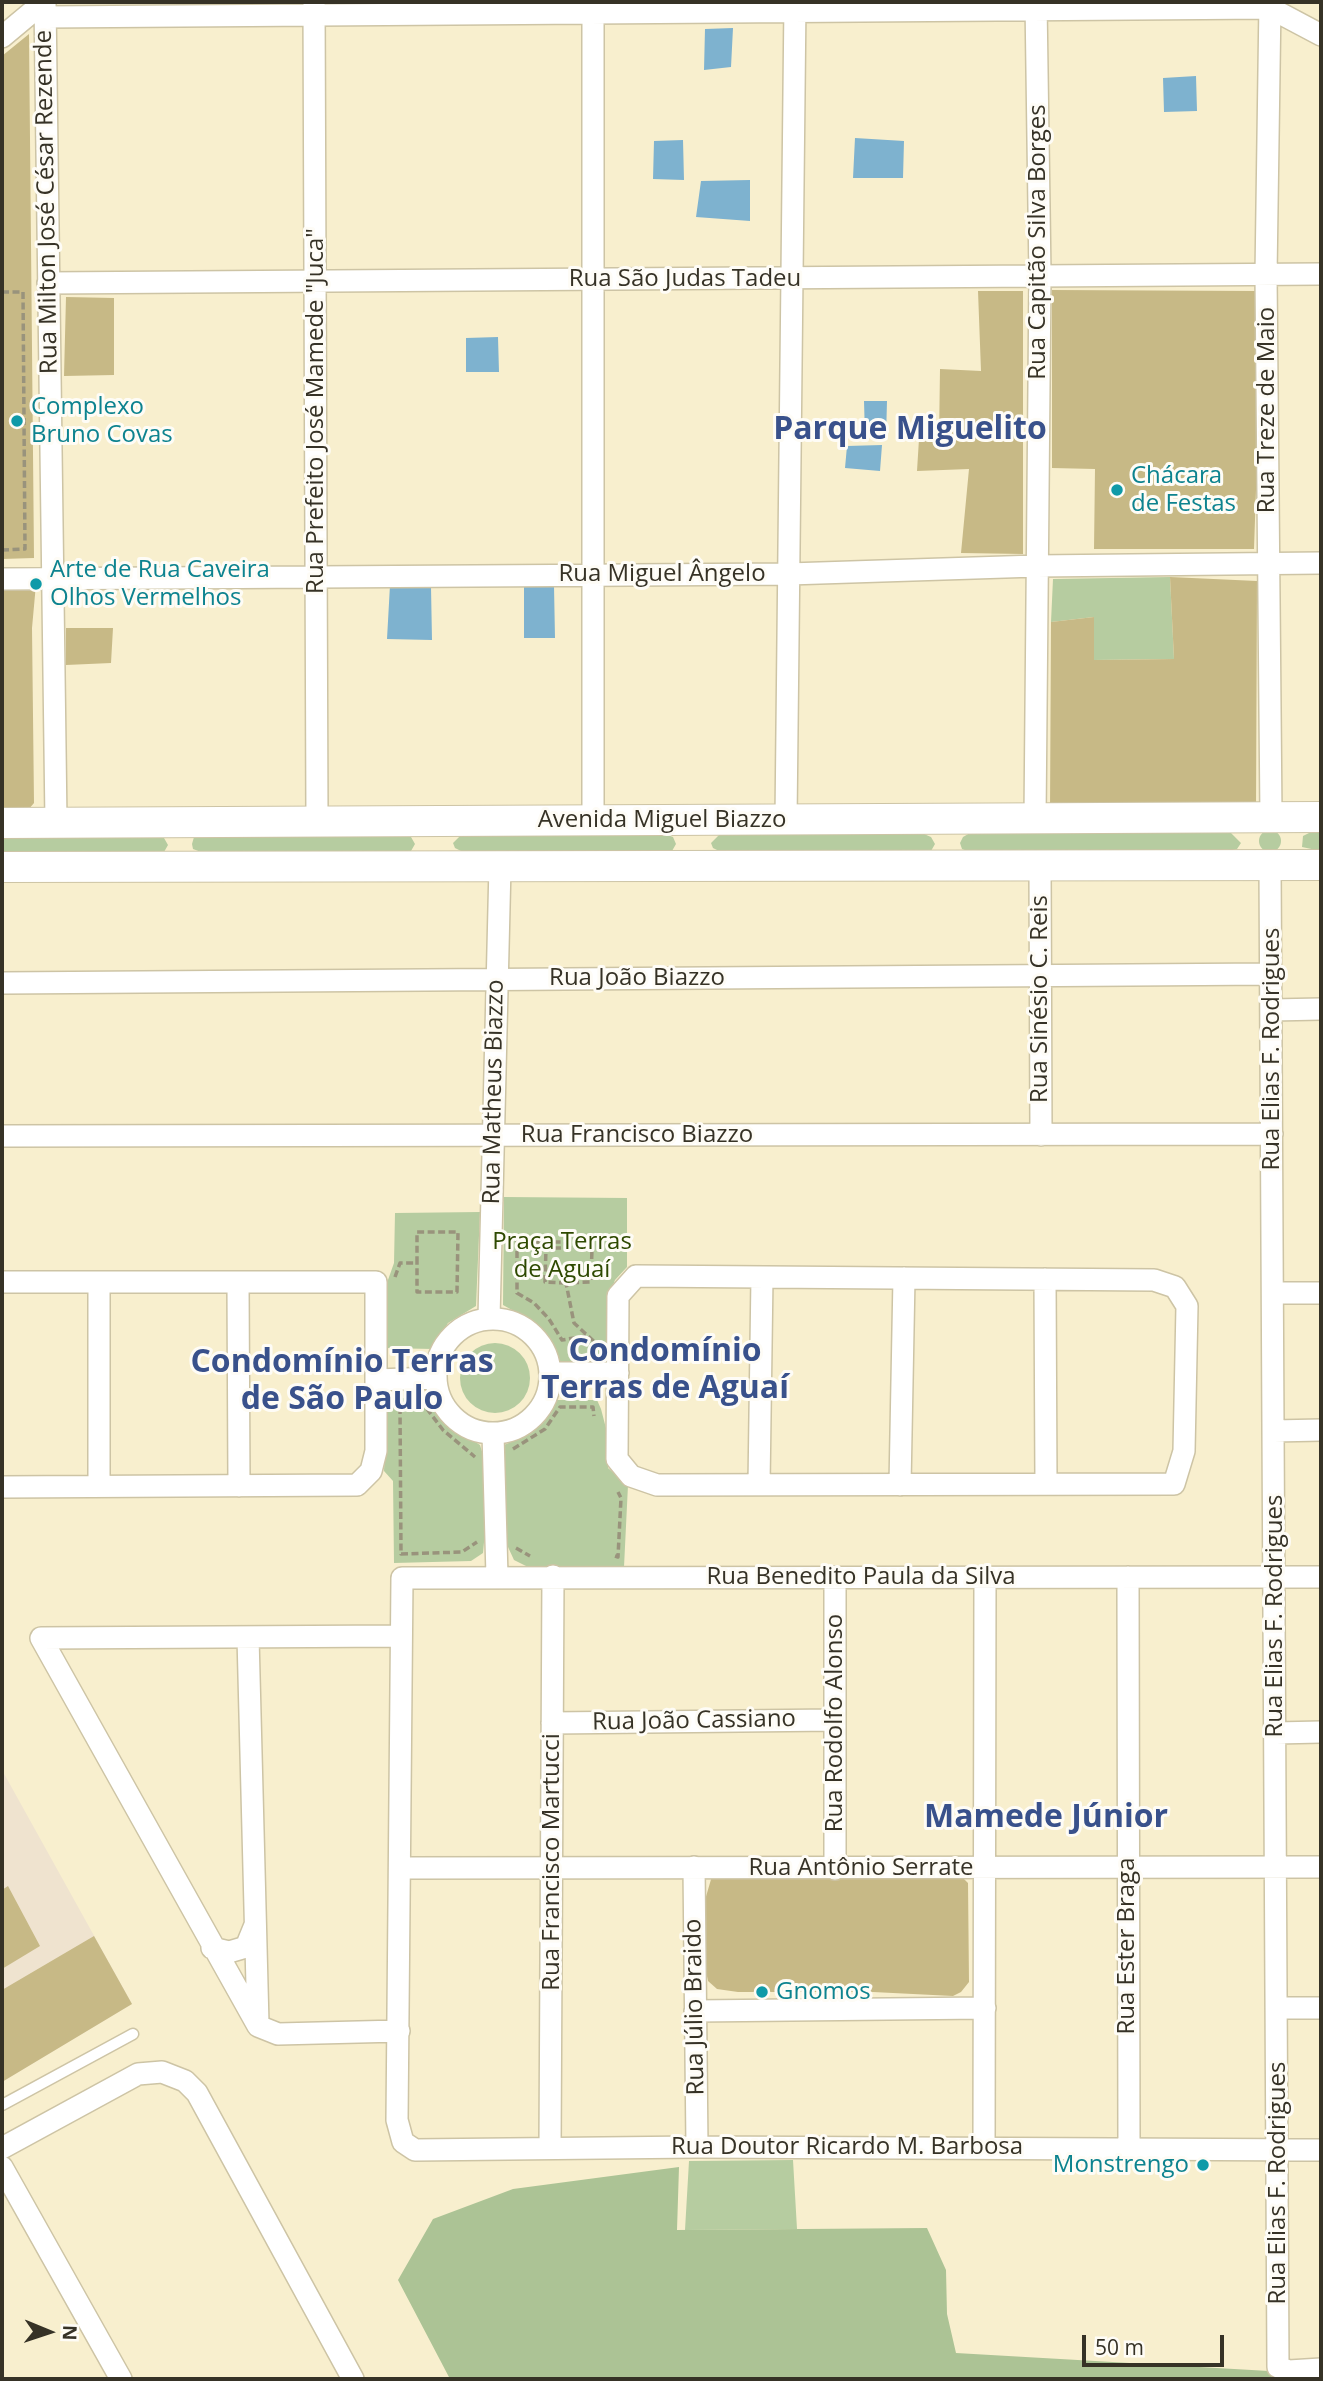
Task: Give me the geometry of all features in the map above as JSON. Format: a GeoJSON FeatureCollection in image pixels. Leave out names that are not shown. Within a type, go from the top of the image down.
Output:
{"type":"FeatureCollection","features":[{"type":"Feature","properties":{"kind":"street","name":"Rua Capitão Silva Borges"},"geometry":{"type":"LineString","coordinates":[[1035,818],[1040,276],[1036,6]]}},
{"type":"Feature","properties":{"kind":"street"},"geometry":{"type":"LineString","coordinates":[[2,37],[45,7],[1280,7],[1321,35]]}},
{"type":"Feature","properties":{"kind":"street","name":"Rua Milton José César Rezende"},"geometry":{"type":"LineString","coordinates":[[45,7],[56,822]]}},
{"type":"Feature","properties":{"kind":"street"},"geometry":{"type":"LineString","coordinates":[[593,7],[593,820]]}},
{"type":"Feature","properties":{"kind":"street"},"geometry":{"type":"LineString","coordinates":[[786,819],[795,7]]}},
{"type":"Feature","properties":{"kind":"street","name":"Rua Treze de Maio"},"geometry":{"type":"LineString","coordinates":[[1269,817],[1266,275],[1280,7]]}},
{"type":"Feature","properties":{"kind":"street","name":"Rua Prefeito José Mamede \"Juca\""},"geometry":{"type":"LineString","coordinates":[[314,8],[317,821]]}},
{"type":"Feature","properties":{"kind":"street","name":"Rua São Judas Tadeu"},"geometry":{"type":"LineString","coordinates":[[48,283],[1321,274]]}},
{"type":"Feature","properties":{"kind":"street","name":"Rua Miguel Ângelo"},"geometry":{"type":"LineString","coordinates":[[2,579],[789,573],[1036,566],[1321,563]]}},
{"type":"Feature","properties":{"kind":"street"},"geometry":{"type":"LineString","coordinates":[[1269,817],[1269,865]]}},
{"type":"Feature","properties":{"kind":"street","name":"Avenida Miguel Biazzo"},"geometry":{"type":"LineString","coordinates":[[2,822],[1321,817]]}},
{"type":"Feature","properties":{"kind":"street"},"geometry":{"type":"LineString","coordinates":[[686,820],[686,865]]}},
{"type":"Feature","properties":{"kind":"street"},"geometry":{"type":"LineString","coordinates":[[436,821],[436,866]]}},
{"type":"Feature","properties":{"kind":"street","name":"Rua Sinésio C. Reis"},"geometry":{"type":"LineString","coordinates":[[1040,864],[1041,1135]]}},
{"type":"Feature","properties":{"kind":"street","name":"Rua Elias F. Rodrigues"},"geometry":{"type":"LineString","coordinates":[[1269,865],[1278,2008],[1278,2367],[1289,2371],[1321,2369]]}},
{"type":"Feature","properties":{"kind":"street","name":"Avenida Miguel Biazzo"},"geometry":{"type":"LineString","coordinates":[[2,867],[1321,865]]}},
{"type":"Feature","properties":{"kind":"street","name":"Rua Matheus Biazzo"},"geometry":{"type":"LineString","coordinates":[[489,1318],[500,866]]}},
{"type":"Feature","properties":{"kind":"street","name":"Rua João Biazzo"},"geometry":{"type":"LineString","coordinates":[[2,983],[1271,974]]}},
{"type":"Feature","properties":{"kind":"street"},"geometry":{"type":"LineString","coordinates":[[1272,1010],[1321,1009]]}},
{"type":"Feature","properties":{"kind":"street","name":"Rua Francisco Biazzo"},"geometry":{"type":"LineString","coordinates":[[2,1136],[1272,1134]]}},
{"type":"Feature","properties":{"kind":"street"},"geometry":{"type":"LineString","coordinates":[[636,1276],[762,1277],[1154,1280],[1175,1287],[1187,1306],[1184,1451],[1174,1484],[657,1485],[631,1476],[617,1459],[618,1296],[636,1276]]}},
{"type":"Feature","properties":{"kind":"street"},"geometry":{"type":"LineString","coordinates":[[759,1485],[762,1277]]}},
{"type":"Feature","properties":{"kind":"street"},"geometry":{"type":"LineString","coordinates":[[900,1485],[904,1278]]}},
{"type":"Feature","properties":{"kind":"street"},"geometry":{"type":"LineString","coordinates":[[1045,1279],[1046,1485]]}},
{"type":"Feature","properties":{"kind":"street"},"geometry":{"type":"LineString","coordinates":[[2,1282],[376,1282],[376,1451],[372,1471],[357,1485],[2,1487]]}},
{"type":"Feature","properties":{"kind":"street"},"geometry":{"type":"LineString","coordinates":[[99,1282],[99,1486]]}},
{"type":"Feature","properties":{"kind":"street"},"geometry":{"type":"LineString","coordinates":[[238,1282],[239,1486]]}},
{"type":"Feature","properties":{"kind":"street"},"geometry":{"type":"LineString","coordinates":[[1273,1293],[1321,1293]]}},
{"type":"Feature","properties":{"kind":"street"},"geometry":{"type":"LineString","coordinates":[[489,1318],[512,1320],[532,1332],[546,1351],[551,1373],[548,1396],[535,1416],[516,1429],[493,1434],[472,1430],[453,1418],[440,1399],[435,1378],[439,1356],[450,1337],[468,1324],[489,1318]]}},
{"type":"Feature","properties":{"kind":"street"},"geometry":{"type":"LineString","coordinates":[[551,1373],[618,1373]]}},
{"type":"Feature","properties":{"kind":"street"},"geometry":{"type":"LineString","coordinates":[[376,1380],[435,1378]]}},
{"type":"Feature","properties":{"kind":"street"},"geometry":{"type":"LineString","coordinates":[[1274,1430],[1321,1430]]}},
{"type":"Feature","properties":{"kind":"street"},"geometry":{"type":"LineString","coordinates":[[493,1434],[496,1576]]}},
{"type":"Feature","properties":{"kind":"street","name":"Rua Francisco Martucci"},"geometry":{"type":"LineString","coordinates":[[550,2148],[553,1576]]}},
{"type":"Feature","properties":{"kind":"street","name":"Rua Rodolfo Alonso"},"geometry":{"type":"LineString","coordinates":[[835,1577],[835,1869]]}},
{"type":"Feature","properties":{"kind":"street"},"geometry":{"type":"LineString","coordinates":[[984,2147],[985,1577]]}},
{"type":"Feature","properties":{"kind":"street","name":"Rua Ester Braga"},"geometry":{"type":"LineString","coordinates":[[1128,1577],[1126,1868],[1129,2147]]}},
{"type":"Feature","properties":{"kind":"street","name":"Rua Benedito Paula da Silva"},"geometry":{"type":"LineString","coordinates":[[401,1636],[402,1578],[1321,1577]]}},
{"type":"Feature","properties":{"kind":"street"},"geometry":{"type":"LineString","coordinates":[[401,1636],[399,2031],[278,2034],[258,2026],[41,1638],[248,1637],[401,1636]]}},
{"type":"Feature","properties":{"kind":"street"},"geometry":{"type":"LineString","coordinates":[[248,1637],[258,2026]]}},
{"type":"Feature","properties":{"kind":"street","name":"Rua João Cassiano"},"geometry":{"type":"LineString","coordinates":[[552,1723],[835,1720]]}},
{"type":"Feature","properties":{"kind":"street"},"geometry":{"type":"LineString","coordinates":[[1276,1733],[1321,1732]]}},
{"type":"Feature","properties":{"kind":"street","name":"Rua Júlio Braido"},"geometry":{"type":"LineString","coordinates":[[694,1867],[697,2147]]}},
{"type":"Feature","properties":{"kind":"street","name":"Rua Antônio Serrate"},"geometry":{"type":"LineString","coordinates":[[401,1868],[1321,1867]]}},
{"type":"Feature","properties":{"kind":"street"},"geometry":{"type":"LineString","coordinates":[[212,1948],[229,1952],[246,1947],[257,1919]]}},
{"type":"Feature","properties":{"kind":"street"},"geometry":{"type":"LineString","coordinates":[[695,2011],[985,2008]]}},
{"type":"Feature","properties":{"kind":"street"},"geometry":{"type":"LineString","coordinates":[[1278,2008],[1321,2008]]}},
{"type":"Feature","properties":{"kind":"street","name":"Rua Doutor Ricardo M. Barbosa"},"geometry":{"type":"LineString","coordinates":[[399,2031],[397,2120],[404,2142],[415,2150],[697,2147],[1321,2150]]}},
{"type":"Feature","properties":{"kind":"street"},"geometry":{"type":"LineString","coordinates":[[2,2148],[138,2074],[162,2071],[185,2081],[197,2093],[353,2379]]}},
{"type":"Feature","properties":{"kind":"street"},"geometry":{"type":"LineString","coordinates":[[2,2167],[121,2379]]}},
{"type":"Feature","properties":{"kind":"lane"},"geometry":{"type":"LineString","coordinates":[[2,2105],[133,2034]]}},
{"type":"Feature","properties":{"kind":"path"},"geometry":{"type":"LineString","coordinates":[[2,292],[23,292],[25,550],[2,550]]}},
{"type":"Feature","properties":{"kind":"path"},"geometry":{"type":"LineString","coordinates":[[417,1232],[458,1232],[457,1292],[417,1292],[417,1263],[417,1232]]}},
{"type":"Feature","properties":{"kind":"path"},"geometry":{"type":"LineString","coordinates":[[566,1248],[565,1242],[517,1241],[517,1293],[534,1303],[549,1318],[562,1340],[586,1336]]}},
{"type":"Feature","properties":{"kind":"path"},"geometry":{"type":"LineString","coordinates":[[545,1248],[592,1248],[591,1282],[566,1283],[545,1282],[545,1248]]}},
{"type":"Feature","properties":{"kind":"path"},"geometry":{"type":"LineString","coordinates":[[393,1281],[400,1263],[417,1263]]}},
{"type":"Feature","properties":{"kind":"path"},"geometry":{"type":"LineString","coordinates":[[566,1283],[574,1323],[606,1351]]}},
{"type":"Feature","properties":{"kind":"path"},"geometry":{"type":"LineString","coordinates":[[594,1416],[617,1400]]}},
{"type":"Feature","properties":{"kind":"path"},"geometry":{"type":"LineString","coordinates":[[376,1402],[427,1409],[443,1430],[475,1457],[475,1469]]}},
{"type":"Feature","properties":{"kind":"path"},"geometry":{"type":"LineString","coordinates":[[400,1407],[401,1554],[462,1552],[477,1544],[477,1531]]}},
{"type":"Feature","properties":{"kind":"path"},"geometry":{"type":"LineString","coordinates":[[511,1449],[545,1429],[560,1407],[593,1407],[594,1416],[601,1426]]}},
{"type":"Feature","properties":{"kind":"path"},"geometry":{"type":"LineString","coordinates":[[605,1556],[618,1556],[621,1498],[614,1483]]}},
{"type":"Feature","properties":{"kind":"path"},"geometry":{"type":"LineString","coordinates":[[513,1546],[526,1556],[539,1556]]}},
{"type":"Feature","properties":{"kind":"shaded area"},"geometry":{"type":"Polygon","coordinates":[[[2,1770],[132,2004],[2,2082],[2,1770]]]}},
{"type":"Feature","properties":{"kind":"green space"},"geometry":{"type":"Polygon","coordinates":[[[1170,577],[1174,659],[1094,660],[1094,617],[1051,622],[1053,579],[1170,577]]]}},
{"type":"Feature","properties":{"kind":"green space"},"geometry":{"type":"Polygon","coordinates":[[[1270,830],[1278,833],[1281,841],[1278,849],[1270,852],[1262,849],[1259,841],[1262,833],[1270,830]]]}},
{"type":"Feature","properties":{"kind":"green space"},"geometry":{"type":"Polygon","coordinates":[[[1311,832],[1321,832],[1321,851],[1302,847],[1303,836],[1311,832]]]}},
{"type":"Feature","properties":{"kind":"green space"},"geometry":{"type":"Polygon","coordinates":[[[463,833],[665,834],[673,837],[676,844],[672,851],[666,853],[463,852],[455,848],[453,843],[463,833]]]}},
{"type":"Feature","properties":{"kind":"green space"},"geometry":{"type":"Polygon","coordinates":[[[721,833],[924,834],[931,837],[935,844],[931,851],[924,853],[721,852],[713,848],[711,843],[721,833]]]}},
{"type":"Feature","properties":{"kind":"green space"},"geometry":{"type":"Polygon","coordinates":[[[970,833],[1231,833],[1241,843],[1237,849],[1229,851],[970,852],[962,849],[960,843],[963,837],[970,833]]]}},
{"type":"Feature","properties":{"kind":"green space"},"geometry":{"type":"Polygon","coordinates":[[[2,834],[156,835],[164,838],[168,845],[164,852],[157,854],[2,853],[2,834]]]}},
{"type":"Feature","properties":{"kind":"green space"},"geometry":{"type":"Polygon","coordinates":[[[202,834],[404,834],[411,837],[415,844],[411,851],[404,854],[201,852],[193,849],[192,844],[194,837],[202,834]]]}},
{"type":"Feature","properties":{"kind":"green space","name":"Praça Terras de Aguaí"},"geometry":{"type":"Polygon","coordinates":[[[504,1197],[627,1198],[627,1267],[615,1280],[611,1291],[610,1345],[596,1359],[576,1359],[575,1366],[556,1365],[555,1350],[537,1324],[503,1305],[504,1197]]]}},
{"type":"Feature","properties":{"kind":"green space"},"geometry":{"type":"Polygon","coordinates":[[[480,1212],[476,1306],[448,1323],[433,1349],[385,1348],[383,1294],[394,1263],[395,1213],[480,1212]]]}},
{"type":"Feature","properties":{"kind":"green space"},"geometry":{"type":"Polygon","coordinates":[[[495,1343],[520,1353],[530,1378],[520,1403],[495,1413],[470,1403],[460,1378],[470,1353],[495,1343]]]}},
{"type":"Feature","properties":{"kind":"green space"},"geometry":{"type":"Polygon","coordinates":[[[387,1397],[429,1400],[462,1433],[480,1445],[484,1458],[485,1531],[483,1553],[471,1561],[394,1563],[393,1481],[384,1471],[387,1397]]]}},
{"type":"Feature","properties":{"kind":"green space"},"geometry":{"type":"Polygon","coordinates":[[[555,1400],[597,1400],[601,1409],[608,1436],[608,1468],[628,1485],[624,1567],[528,1567],[514,1560],[508,1547],[505,1538],[504,1445],[530,1434],[543,1421],[555,1400]]]}},
{"type":"Feature","properties":{"kind":"green space"},"geometry":{"type":"Polygon","coordinates":[[[793,2160],[797,2229],[685,2230],[689,2161],[793,2160]]]}},
{"type":"Feature","properties":{"kind":"green space"},"geometry":{"type":"Polygon","coordinates":[[[679,2167],[677,2230],[927,2228],[946,2270],[947,2314],[956,2353],[1321,2374],[1321,2379],[450,2379],[398,2280],[433,2219],[513,2189],[679,2167]]]}},
{"type":"Feature","properties":{"kind":"water"},"geometry":{"type":"Polygon","coordinates":[[[733,28],[731,67],[704,70],[705,29],[733,28]]]}},
{"type":"Feature","properties":{"kind":"water"},"geometry":{"type":"Polygon","coordinates":[[[1196,76],[1197,111],[1164,112],[1163,78],[1196,76]]]}},
{"type":"Feature","properties":{"kind":"water"},"geometry":{"type":"Polygon","coordinates":[[[855,138],[904,141],[903,178],[853,178],[855,138]]]}},
{"type":"Feature","properties":{"kind":"water"},"geometry":{"type":"Polygon","coordinates":[[[683,140],[684,180],[653,179],[654,141],[683,140]]]}},
{"type":"Feature","properties":{"kind":"water"},"geometry":{"type":"Polygon","coordinates":[[[750,180],[750,221],[696,217],[701,181],[750,180]]]}},
{"type":"Feature","properties":{"kind":"water"},"geometry":{"type":"Polygon","coordinates":[[[498,337],[499,372],[466,372],[466,338],[498,337]]]}},
{"type":"Feature","properties":{"kind":"water"},"geometry":{"type":"Polygon","coordinates":[[[864,401],[887,401],[886,438],[865,436],[864,401]]]}},
{"type":"Feature","properties":{"kind":"water"},"geometry":{"type":"Polygon","coordinates":[[[882,445],[880,471],[845,468],[847,446],[882,445]]]}},
{"type":"Feature","properties":{"kind":"water"},"geometry":{"type":"Polygon","coordinates":[[[390,585],[431,587],[432,640],[387,639],[390,585]]]}},
{"type":"Feature","properties":{"kind":"water"},"geometry":{"type":"Polygon","coordinates":[[[554,586],[555,638],[524,638],[524,587],[554,586]]]}},
{"type":"Feature","properties":{"kind":"building"},"geometry":{"type":"Polygon","coordinates":[[[29,34],[34,558],[2,559],[2,56],[29,34]]]}},
{"type":"Feature","properties":{"kind":"building"},"geometry":{"type":"Polygon","coordinates":[[[1052,290],[1256,291],[1259,401],[1254,549],[1094,549],[1095,469],[1052,468],[1052,290]]]}},
{"type":"Feature","properties":{"kind":"building"},"geometry":{"type":"Polygon","coordinates":[[[978,291],[1023,291],[1023,554],[961,553],[969,469],[917,471],[919,439],[939,440],[940,369],[981,371],[978,291]]]}},
{"type":"Feature","properties":{"kind":"building"},"geometry":{"type":"Polygon","coordinates":[[[66,297],[114,298],[114,375],[64,376],[66,297]]]}},
{"type":"Feature","properties":{"kind":"building"},"geometry":{"type":"Polygon","coordinates":[[[1170,577],[1257,581],[1256,809],[1050,811],[1051,622],[1094,617],[1094,660],[1174,659],[1170,577]]]}},
{"type":"Feature","properties":{"kind":"building"},"geometry":{"type":"Polygon","coordinates":[[[36,584],[32,628],[34,803],[28,810],[2,813],[2,586],[36,584]]]}},
{"type":"Feature","properties":{"kind":"building"},"geometry":{"type":"Polygon","coordinates":[[[66,628],[113,628],[111,663],[66,665],[66,628]]]}},
{"type":"Feature","properties":{"kind":"building"},"geometry":{"type":"Polygon","coordinates":[[[944,1875],[963,1878],[968,1883],[969,1982],[961,1992],[953,1996],[873,1992],[738,1992],[717,1989],[708,1981],[702,1953],[705,1900],[712,1876],[944,1875]]]}},
{"type":"Feature","properties":{"kind":"building"},"geometry":{"type":"Polygon","coordinates":[[[8,1886],[40,1946],[2,1969],[2,1890],[8,1886]]]}},
{"type":"Feature","properties":{"kind":"building"},"geometry":{"type":"Polygon","coordinates":[[[94,1936],[132,2004],[2,2082],[2,1990],[94,1936]]]}},
{"type":"Feature","properties":{"kind":"place","name":"Complexo Bruno Covas"},"geometry":{"type":"Point","coordinates":[17,421]}},
{"type":"Feature","properties":{"kind":"place","name":"Chácara de Festas"},"geometry":{"type":"Point","coordinates":[1117,490]}},
{"type":"Feature","properties":{"kind":"place","name":"Arte de Rua Caveira Olhos Vermelhos"},"geometry":{"type":"Point","coordinates":[36,584]}},
{"type":"Feature","properties":{"kind":"place","name":"Gnomos"},"geometry":{"type":"Point","coordinates":[762,1992]}},
{"type":"Feature","properties":{"kind":"place","name":"Monstrengo"},"geometry":{"type":"Point","coordinates":[1203,2165]}},
{"type":"Feature","properties":{"kind":"district","name":"Parque Miguelito"},"geometry":{"type":"Point","coordinates":[910,430]}},
{"type":"Feature","properties":{"kind":"district","name":"Condomínio Terras de Aguaí"},"geometry":{"type":"Point","coordinates":[665,1370]}},
{"type":"Feature","properties":{"kind":"district","name":"Condomínio Terras de São Paulo"},"geometry":{"type":"Point","coordinates":[342,1382]}},
{"type":"Feature","properties":{"kind":"district","name":"Mamede Júnior"},"geometry":{"type":"Point","coordinates":[1046,1818]}}]}
